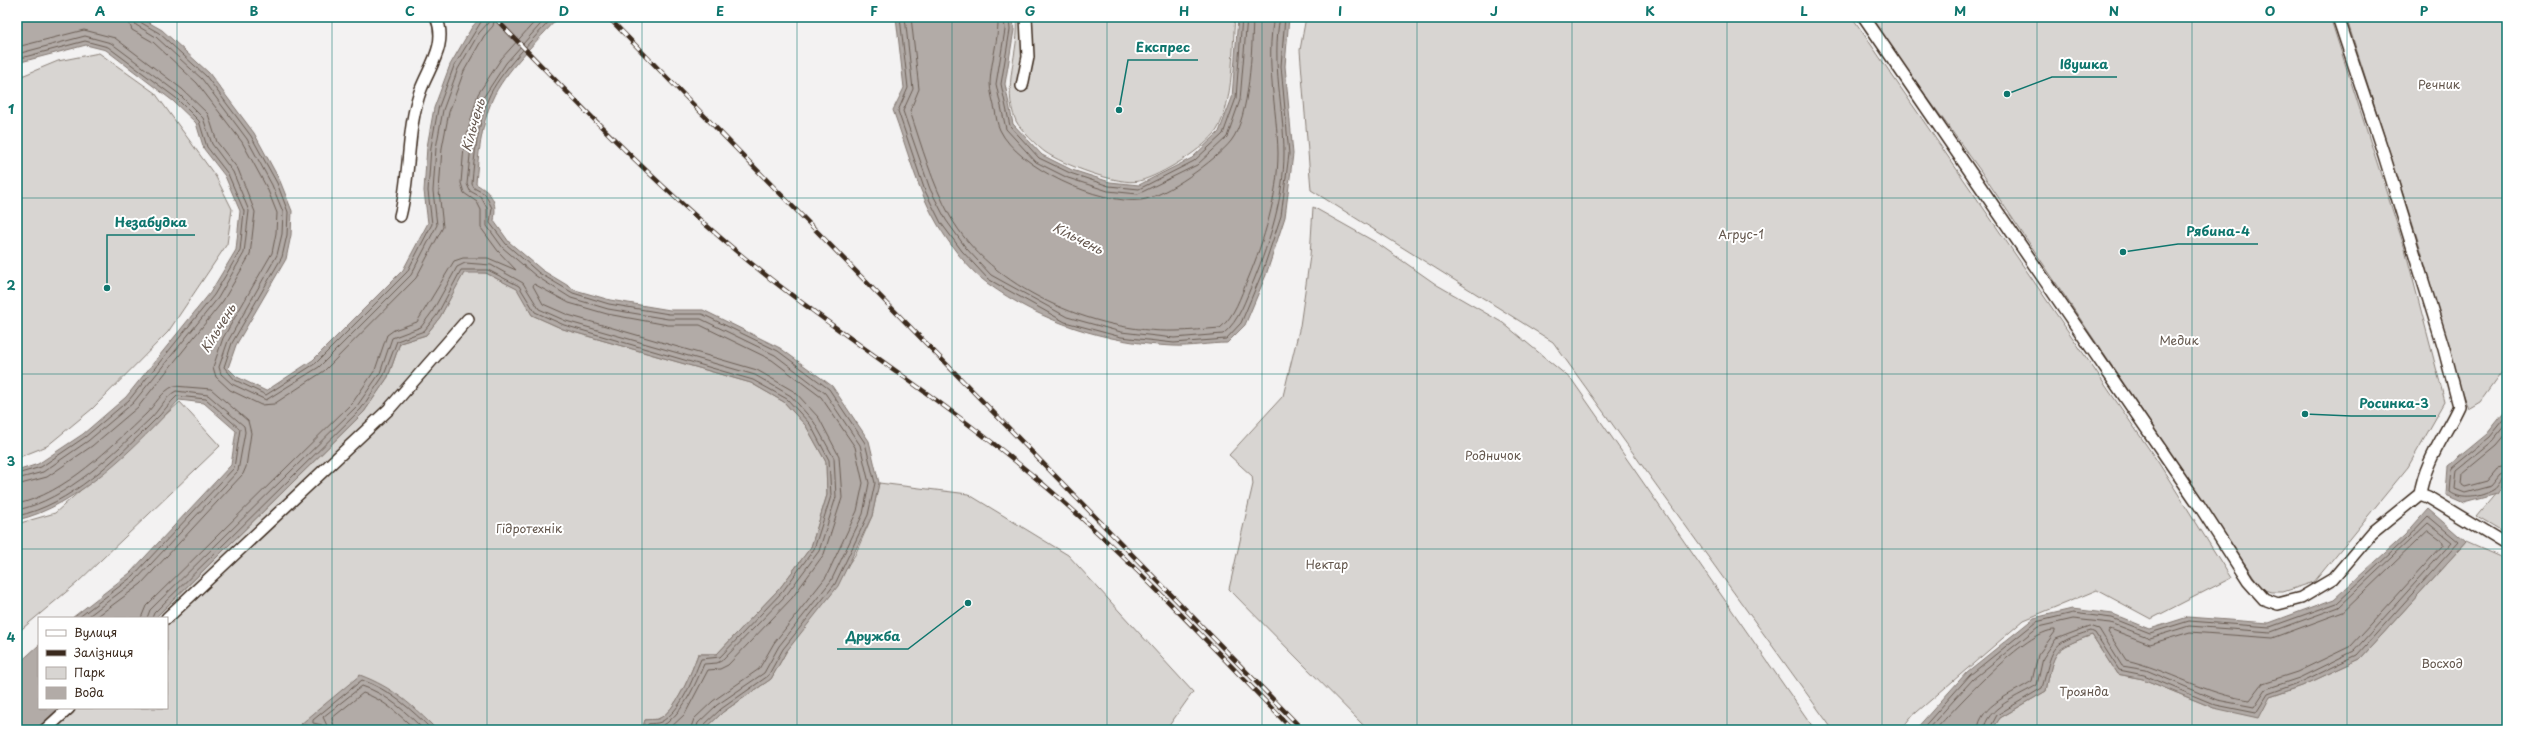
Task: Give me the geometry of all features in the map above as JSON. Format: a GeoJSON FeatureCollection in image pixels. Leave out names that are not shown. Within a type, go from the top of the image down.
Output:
{"type":"FeatureCollection","features":[{"type":"Feature","properties":{"kind":"street"},"geometry":{"type":"LineString","coordinates":[[400,216],[406,193],[414,115],[421,89],[437,54],[440,36],[436,17]]}},
{"type":"Feature","properties":{"kind":"street"},"geometry":{"type":"LineString","coordinates":[[1022,86],[1028,57],[1026,17]]}},
{"type":"Feature","properties":{"kind":"street"},"geometry":{"type":"LineString","coordinates":[[1864,17],[2199,505],[2248,581],[2264,599],[2278,604],[2301,598],[2333,578],[2372,533],[2420,494],[2422,479],[2433,453],[2458,406],[2444,349],[2384,155],[2338,17]]}},
{"type":"Feature","properties":{"kind":"street"},"geometry":{"type":"LineString","coordinates":[[168,617],[389,409],[468,320]]}},
{"type":"Feature","properties":{"kind":"street"},"geometry":{"type":"LineString","coordinates":[[2420,494],[2428,497],[2507,545]]}},
{"type":"Feature","properties":{"kind":"street"},"geometry":{"type":"LineString","coordinates":[[45,730],[68,709]]}},
{"type":"Feature","properties":{"kind":"green space"},"geometry":{"type":"Polygon","coordinates":[[[1017,17],[1235,17],[1231,75],[1227,105],[1217,130],[1193,153],[1170,167],[1139,181],[1130,182],[1105,177],[1077,168],[1053,157],[1029,138],[1016,121],[1012,108],[1010,95],[1016,43],[1017,17]]]}},
{"type":"Feature","properties":{"kind":"green space","name":"Агрус-1"},"geometry":{"type":"Polygon","coordinates":[[[1306,17],[1852,17],[2158,462],[2231,578],[2151,619],[2097,590],[2024,620],[1910,718],[1901,730],[1833,730],[1553,342],[1311,190],[1300,50],[1306,17]]]}},
{"type":"Feature","properties":{"kind":"green space","name":"Медик"},"geometry":{"type":"Polygon","coordinates":[[[1869,17],[2330,17],[2405,249],[2445,402],[2408,467],[2314,582],[2283,592],[2271,592],[2262,589],[1980,170],[1869,17]]]}},
{"type":"Feature","properties":{"kind":"green space","name":"Речник"},"geometry":{"type":"Polygon","coordinates":[[[2346,17],[2507,17],[2507,365],[2480,402],[2468,409],[2450,360],[2421,250],[2346,17]]]}},
{"type":"Feature","properties":{"kind":"green space"},"geometry":{"type":"Polygon","coordinates":[[[99,53],[155,93],[216,177],[232,209],[227,244],[168,332],[92,409],[47,446],[17,458],[17,78],[58,61],[99,53]]]}},
{"type":"Feature","properties":{"kind":"green space","name":"Родничок"},"geometry":{"type":"Polygon","coordinates":[[[1313,207],[1377,243],[1437,285],[1503,323],[1572,380],[1815,730],[1368,730],[1229,589],[1253,484],[1252,476],[1229,455],[1283,396],[1300,326],[1310,256],[1313,207]]]}},
{"type":"Feature","properties":{"kind":"green space","name":"Гідротехнік"},"geometry":{"type":"Polygon","coordinates":[[[464,272],[486,273],[518,289],[532,315],[563,329],[751,383],[784,402],[806,426],[826,462],[827,495],[811,547],[780,588],[717,654],[698,654],[677,700],[665,715],[658,719],[645,720],[642,730],[437,730],[429,722],[301,724],[303,730],[41,730],[62,709],[168,709],[168,617],[156,617],[364,412],[388,377],[400,343],[426,335],[440,317],[464,272]]]}},
{"type":"Feature","properties":{"kind":"green space"},"geometry":{"type":"Polygon","coordinates":[[[180,402],[220,446],[77,583],[17,633],[17,524],[55,513],[180,402]]]}},
{"type":"Feature","properties":{"kind":"green space"},"geometry":{"type":"Polygon","coordinates":[[[2507,480],[2507,534],[2477,516],[2507,480]]]}},
{"type":"Feature","properties":{"kind":"green space"},"geometry":{"type":"Polygon","coordinates":[[[879,483],[968,494],[1068,555],[1193,692],[1166,730],[704,730],[723,712],[771,679],[786,652],[855,555],[872,516],[879,483]]]}},
{"type":"Feature","properties":{"kind":"green space","name":"Восход"},"geometry":{"type":"Polygon","coordinates":[[[2466,542],[2507,560],[2507,730],[1992,730],[2000,718],[2046,691],[2051,667],[2057,653],[2062,648],[2092,635],[2117,674],[2143,679],[2214,708],[2270,697],[2302,686],[2360,659],[2466,542]]]}},
{"type":"Feature","properties":{"kind":"water","name":"Кільчень"},"geometry":{"type":"Polygon","coordinates":[[[17,17],[139,17],[162,30],[209,73],[254,133],[280,181],[292,211],[291,235],[286,259],[236,345],[228,368],[237,377],[266,391],[313,360],[403,270],[428,223],[424,191],[427,147],[434,108],[450,65],[472,27],[481,17],[559,17],[513,67],[497,89],[485,120],[479,152],[476,184],[490,195],[495,208],[494,221],[509,242],[542,270],[575,290],[610,300],[670,310],[703,310],[780,348],[832,386],[869,441],[879,483],[872,516],[838,586],[786,652],[771,679],[723,712],[704,730],[642,730],[645,720],[658,719],[665,715],[677,700],[698,654],[717,654],[780,588],[811,547],[827,495],[826,462],[806,426],[784,402],[751,383],[563,329],[532,315],[517,289],[486,273],[464,273],[440,317],[426,335],[400,343],[388,377],[364,412],[156,617],[73,617],[130,573],[231,465],[236,431],[204,403],[179,400],[126,454],[106,472],[62,502],[40,513],[17,520],[17,471],[38,464],[83,434],[126,397],[210,293],[236,250],[240,211],[225,176],[204,149],[196,123],[173,101],[106,50],[86,45],[17,63],[17,17]]]}},
{"type":"Feature","properties":{"kind":"water","name":"Кільчень"},"geometry":{"type":"Polygon","coordinates":[[[896,17],[1013,17],[1014,30],[1005,84],[1013,124],[1042,155],[1072,170],[1110,182],[1139,185],[1192,158],[1219,132],[1232,98],[1238,17],[1289,17],[1285,66],[1293,154],[1285,217],[1266,275],[1245,325],[1227,343],[1173,346],[1123,340],[1075,328],[1029,309],[1008,297],[980,277],[966,264],[943,233],[931,212],[918,183],[893,110],[904,88],[896,17]]]}},
{"type":"Feature","properties":{"kind":"water"},"geometry":{"type":"Polygon","coordinates":[[[2507,409],[2507,480],[2497,494],[2464,503],[2446,495],[2448,466],[2487,434],[2507,409]]]}},
{"type":"Feature","properties":{"kind":"water"},"geometry":{"type":"Polygon","coordinates":[[[2428,509],[2466,542],[2360,659],[2302,686],[2270,697],[2259,718],[2214,708],[2143,679],[2117,674],[2092,635],[2062,648],[2057,653],[2051,667],[2046,691],[2000,718],[1992,730],[1915,730],[1967,672],[2034,618],[2072,609],[2113,614],[2150,629],[2188,617],[2269,623],[2334,599],[2405,535],[2428,509]]]}},
{"type":"Feature","properties":{"kind":"water"},"geometry":{"type":"Polygon","coordinates":[[[38,646],[38,709],[62,709],[41,730],[17,730],[17,665],[38,646]]]}},
{"type":"Feature","properties":{"kind":"water"},"geometry":{"type":"Polygon","coordinates":[[[360,675],[383,686],[402,698],[437,730],[328,730],[301,724],[360,675]]]}},
{"type":"Feature","properties":{"kind":"railway"},"geometry":{"type":"LineString","coordinates":[[494,17],[594,120],[698,219],[772,280],[968,424],[1066,504],[1133,566],[1293,730]]}},
{"type":"Feature","properties":{"kind":"railway"},"geometry":{"type":"LineString","coordinates":[[608,17],[1303,730]]}},
{"type":"Feature","properties":{"kind":"place","name":"Івушка"},"geometry":{"type":"Point","coordinates":[2007,94]}},
{"type":"Feature","properties":{"kind":"place","name":"Експрес"},"geometry":{"type":"Point","coordinates":[1119,110]}},
{"type":"Feature","properties":{"kind":"place","name":"Рябина-4"},"geometry":{"type":"Point","coordinates":[2123,252]}},
{"type":"Feature","properties":{"kind":"place","name":"Незабудка"},"geometry":{"type":"Point","coordinates":[107,288]}},
{"type":"Feature","properties":{"kind":"place","name":"Росинка-3"},"geometry":{"type":"Point","coordinates":[2305,414]}},
{"type":"Feature","properties":{"kind":"place","name":"Дружба"},"geometry":{"type":"Point","coordinates":[968,603]}},
{"type":"Feature","properties":{"kind":"park label","name":"Нектар"},"geometry":{"type":"Point","coordinates":[1327,565]}},
{"type":"Feature","properties":{"kind":"park label","name":"Троянда"},"geometry":{"type":"Point","coordinates":[2084,692]}}]}
